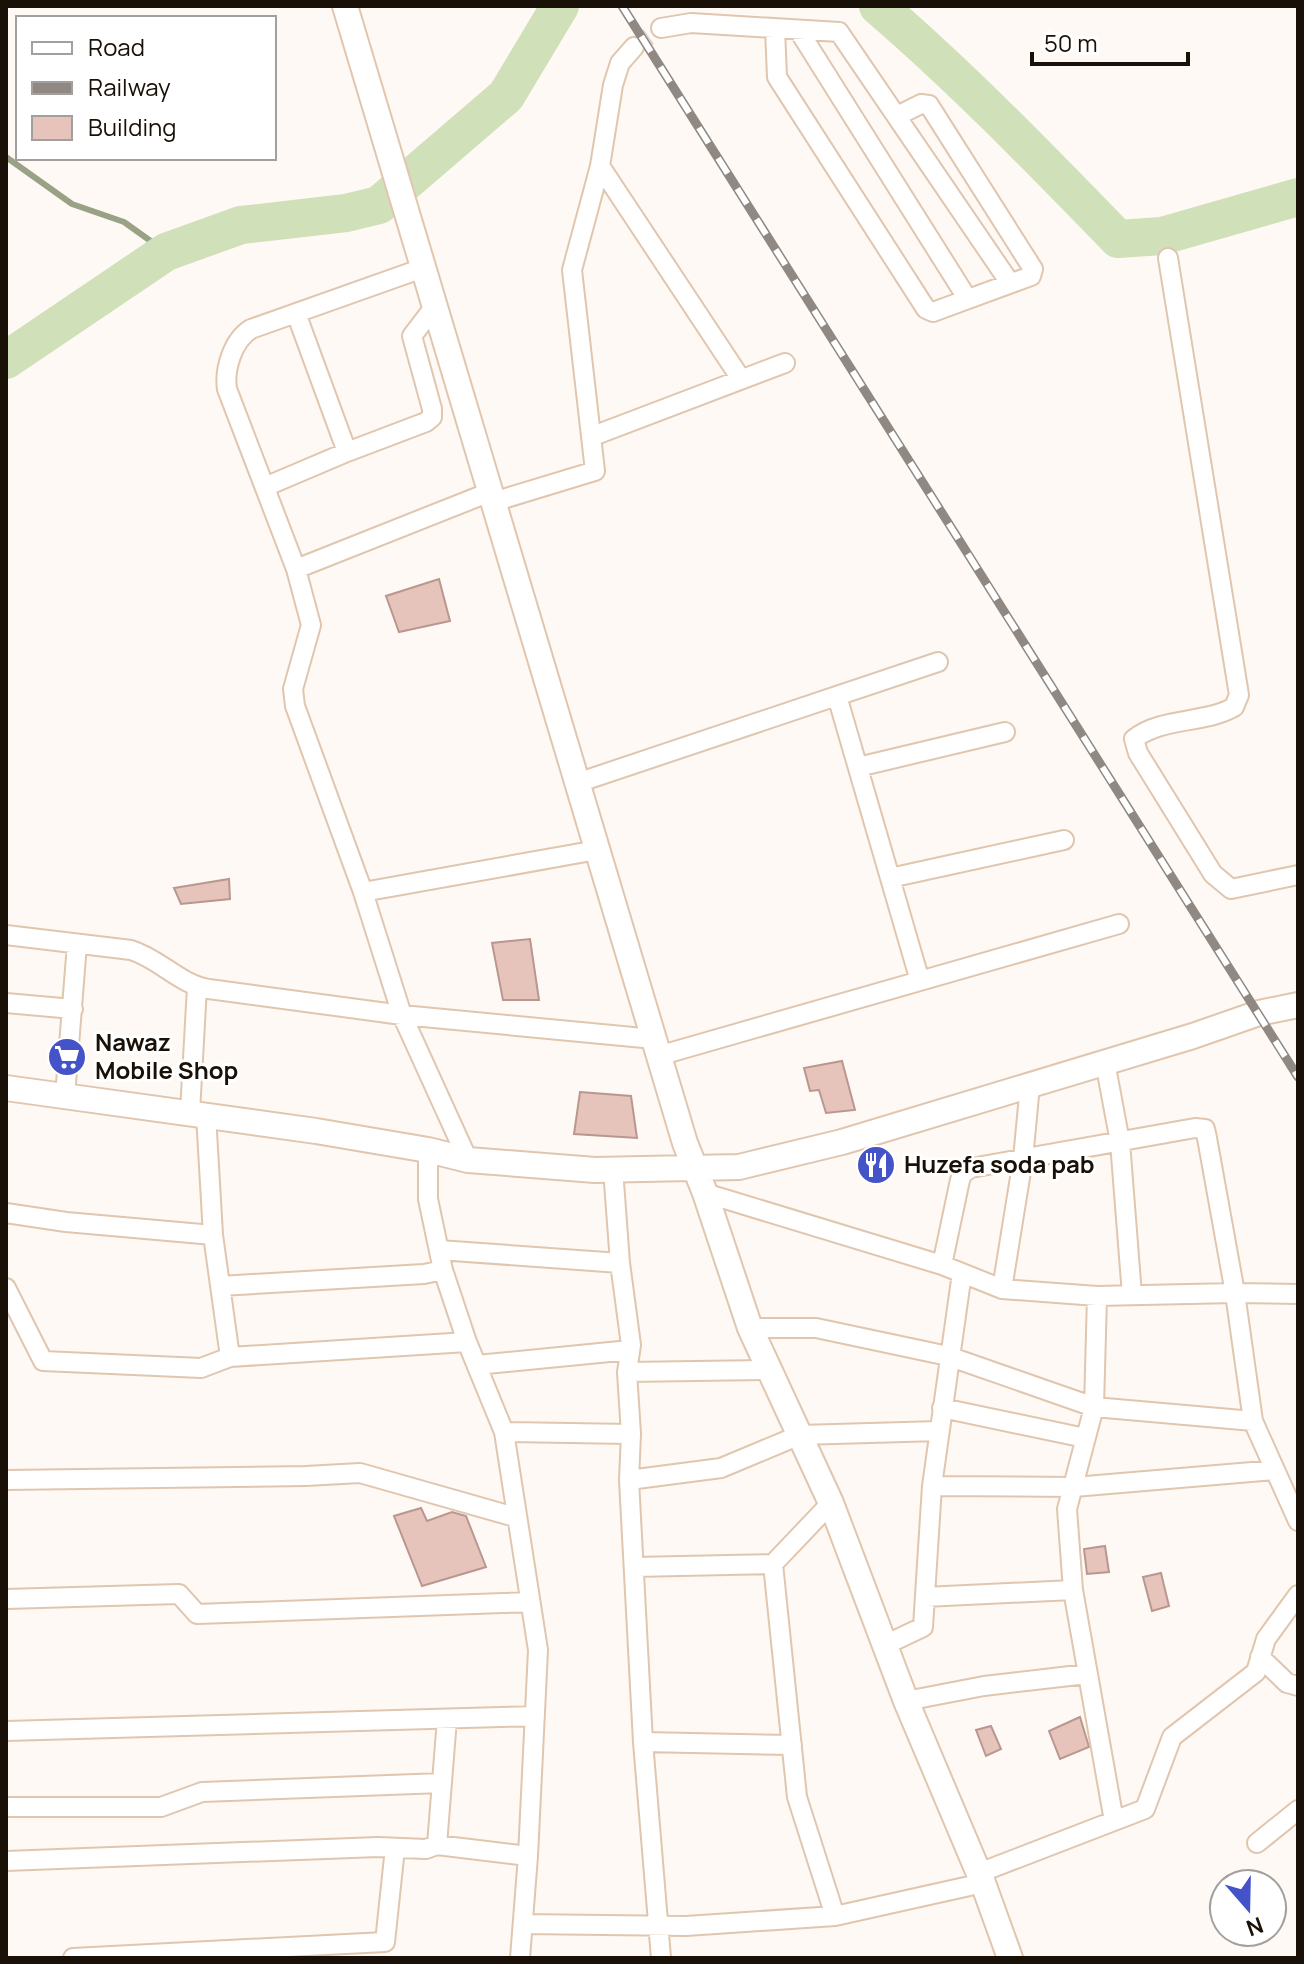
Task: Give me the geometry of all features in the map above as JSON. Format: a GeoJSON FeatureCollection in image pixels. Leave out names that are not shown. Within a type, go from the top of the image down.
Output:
{"type":"FeatureCollection","features":[{"type":"Feature","properties":{"kind":"street"},"geometry":{"type":"LineString","coordinates":[[345,6],[694,1168],[750,1328],[831,1503],[906,1701],[981,1878],[1010,1958]]}},
{"type":"Feature","properties":{"kind":"street"},"geometry":{"type":"LineString","coordinates":[[661,28],[691,23],[839,32],[1010,283]]}},
{"type":"Feature","properties":{"kind":"street"},"geometry":{"type":"LineString","coordinates":[[775,29],[777,77],[926,309],[933,312],[1031,276],[1033,269],[929,105],[921,104],[897,116]]}},
{"type":"Feature","properties":{"kind":"street"},"geometry":{"type":"LineString","coordinates":[[799,31],[967,298]]}},
{"type":"Feature","properties":{"kind":"street"},"geometry":{"type":"LineString","coordinates":[[296,569],[492,497],[595,471],[572,270],[600,166],[613,85],[620,63],[634,47]]}},
{"type":"Feature","properties":{"kind":"street"},"geometry":{"type":"LineString","coordinates":[[600,166],[741,379]]}},
{"type":"Feature","properties":{"kind":"street"},"geometry":{"type":"LineString","coordinates":[[1168,258],[1239,695],[1234,707],[1221,715],[1145,731],[1134,739],[1138,753],[1213,874],[1231,889],[1298,875]]}},
{"type":"Feature","properties":{"kind":"street"},"geometry":{"type":"LineString","coordinates":[[423,268],[243,334],[238,340],[226,379],[227,389],[267,486],[296,569],[311,625],[293,697],[363,892],[402,1015],[468,1160]]}},
{"type":"Feature","properties":{"kind":"street"},"geometry":{"type":"LineString","coordinates":[[267,486],[432,417],[412,336],[435,306]]}},
{"type":"Feature","properties":{"kind":"street"},"geometry":{"type":"LineString","coordinates":[[296,313],[347,452]]}},
{"type":"Feature","properties":{"kind":"street"},"geometry":{"type":"LineString","coordinates":[[593,436],[785,363]]}},
{"type":"Feature","properties":{"kind":"street"},"geometry":{"type":"LineString","coordinates":[[577,783],[938,662]]}},
{"type":"Feature","properties":{"kind":"street"},"geometry":{"type":"LineString","coordinates":[[837,696],[920,981]]}},
{"type":"Feature","properties":{"kind":"street"},"geometry":{"type":"LineString","coordinates":[[858,767],[1005,732]]}},
{"type":"Feature","properties":{"kind":"street"},"geometry":{"type":"LineString","coordinates":[[890,878],[1064,840]]}},
{"type":"Feature","properties":{"kind":"street"},"geometry":{"type":"LineString","coordinates":[[363,892],[597,850]]}},
{"type":"Feature","properties":{"kind":"street"},"geometry":{"type":"LineString","coordinates":[[6,935],[141,953],[197,987],[656,1048],[920,981],[1119,924]]}},
{"type":"Feature","properties":{"kind":"street"},"geometry":{"type":"LineString","coordinates":[[65,1096],[77,944]]}},
{"type":"Feature","properties":{"kind":"street"},"geometry":{"type":"LineString","coordinates":[[197,987],[198,1114],[230,1357]]}},
{"type":"Feature","properties":{"kind":"street"},"geometry":{"type":"LineString","coordinates":[[6,1003],[73,1009]]}},
{"type":"Feature","properties":{"kind":"street"},"geometry":{"type":"LineString","coordinates":[[6,1088],[198,1114],[428,1150],[468,1160],[613,1169],[739,1167],[842,1142],[1259,1013],[1298,1005]]}},
{"type":"Feature","properties":{"kind":"street"},"geometry":{"type":"LineString","coordinates":[[1105,1062],[1120,1142],[1132,1295]]}},
{"type":"Feature","properties":{"kind":"street"},"geometry":{"type":"LineString","coordinates":[[1002,1289],[1023,1159],[1030,1085]]}},
{"type":"Feature","properties":{"kind":"street"},"geometry":{"type":"LineString","coordinates":[[942,1265],[963,1173],[971,1168],[1195,1128],[1205,1129],[1235,1293],[1253,1421],[1298,1521]]}},
{"type":"Feature","properties":{"kind":"street"},"geometry":{"type":"LineString","coordinates":[[428,1150],[428,1199],[443,1270],[467,1342],[504,1432],[538,1650],[520,1958]]}},
{"type":"Feature","properties":{"kind":"street"},"geometry":{"type":"LineString","coordinates":[[613,1169],[630,1350],[627,1372],[631,1434],[629,1480],[643,1742],[661,1958]]}},
{"type":"Feature","properties":{"kind":"street"},"geometry":{"type":"LineString","coordinates":[[705,1193],[942,1265],[1002,1289],[1097,1296],[1298,1294]]}},
{"type":"Feature","properties":{"kind":"street"},"geometry":{"type":"LineString","coordinates":[[6,1213],[66,1222],[213,1235]]}},
{"type":"Feature","properties":{"kind":"street"},"geometry":{"type":"LineString","coordinates":[[439,1250],[620,1263]]}},
{"type":"Feature","properties":{"kind":"street"},"geometry":{"type":"LineString","coordinates":[[220,1286],[424,1274],[443,1270]]}},
{"type":"Feature","properties":{"kind":"street"},"geometry":{"type":"LineString","coordinates":[[885,1645],[923,1627],[932,1486],[962,1273]]}},
{"type":"Feature","properties":{"kind":"street"},"geometry":{"type":"LineString","coordinates":[[6,1288],[43,1361],[201,1368],[230,1357],[467,1342]]}},
{"type":"Feature","properties":{"kind":"street"},"geometry":{"type":"LineString","coordinates":[[1097,1296],[1094,1407],[1067,1509],[1073,1590],[1114,1821]]}},
{"type":"Feature","properties":{"kind":"street"},"geometry":{"type":"LineString","coordinates":[[750,1328],[816,1328],[948,1356],[1094,1407],[1253,1421]]}},
{"type":"Feature","properties":{"kind":"street"},"geometry":{"type":"LineString","coordinates":[[477,1365],[630,1350]]}},
{"type":"Feature","properties":{"kind":"street"},"geometry":{"type":"LineString","coordinates":[[627,1372],[769,1370]]}},
{"type":"Feature","properties":{"kind":"street"},"geometry":{"type":"LineString","coordinates":[[942,1408],[1085,1438]]}},
{"type":"Feature","properties":{"kind":"street"},"geometry":{"type":"LineString","coordinates":[[629,1480],[721,1468],[800,1435],[939,1431]]}},
{"type":"Feature","properties":{"kind":"street"},"geometry":{"type":"LineString","coordinates":[[504,1432],[631,1434]]}},
{"type":"Feature","properties":{"kind":"street"},"geometry":{"type":"LineString","coordinates":[[932,1486],[1074,1487],[1275,1470]]}},
{"type":"Feature","properties":{"kind":"street"},"geometry":{"type":"LineString","coordinates":[[6,1480],[292,1477],[360,1473],[515,1517]]}},
{"type":"Feature","properties":{"kind":"street"},"geometry":{"type":"LineString","coordinates":[[634,1567],[773,1564],[831,1503]]}},
{"type":"Feature","properties":{"kind":"street"},"geometry":{"type":"LineString","coordinates":[[773,1564],[797,1797],[835,1916]]}},
{"type":"Feature","properties":{"kind":"street"},"geometry":{"type":"LineString","coordinates":[[925,1597],[1073,1590]]}},
{"type":"Feature","properties":{"kind":"street"},"geometry":{"type":"LineString","coordinates":[[6,1599],[179,1594],[197,1614],[530,1602]]}},
{"type":"Feature","properties":{"kind":"street"},"geometry":{"type":"LineString","coordinates":[[523,1924],[686,1926],[835,1916],[981,1878],[1145,1809],[1172,1737],[1256,1672],[1266,1639],[1298,1595]]}},
{"type":"Feature","properties":{"kind":"street"},"geometry":{"type":"LineString","coordinates":[[1260,1657],[1287,1683],[1298,1686]]}},
{"type":"Feature","properties":{"kind":"street"},"geometry":{"type":"LineString","coordinates":[[906,1701],[984,1686],[1087,1674]]}},
{"type":"Feature","properties":{"kind":"street"},"geometry":{"type":"LineString","coordinates":[[6,1731],[535,1716]]}},
{"type":"Feature","properties":{"kind":"street"},"geometry":{"type":"LineString","coordinates":[[437,1845],[447,1719]]}},
{"type":"Feature","properties":{"kind":"street"},"geometry":{"type":"LineString","coordinates":[[643,1742],[792,1745]]}},
{"type":"Feature","properties":{"kind":"street"},"geometry":{"type":"LineString","coordinates":[[6,1807],[161,1807],[202,1792],[442,1783]]}},
{"type":"Feature","properties":{"kind":"street"},"geometry":{"type":"LineString","coordinates":[[1257,1843],[1298,1810]]}},
{"type":"Feature","properties":{"kind":"street"},"geometry":{"type":"LineString","coordinates":[[6,1861],[426,1849],[437,1845],[528,1856]]}},
{"type":"Feature","properties":{"kind":"street"},"geometry":{"type":"LineString","coordinates":[[73,1958],[218,1955],[385,1942],[395,1848]]}},
{"type":"Feature","properties":{"kind":"building"},"geometry":{"type":"Polygon","coordinates":[[[439,579],[450,621],[399,632],[386,596],[439,579]]]}},
{"type":"Feature","properties":{"kind":"building"},"geometry":{"type":"Polygon","coordinates":[[[229,879],[230,899],[181,904],[174,888],[229,879]]]}},
{"type":"Feature","properties":{"kind":"building"},"geometry":{"type":"Polygon","coordinates":[[[530,939],[539,1000],[503,1000],[492,943],[530,939]]]}},
{"type":"Feature","properties":{"kind":"building"},"geometry":{"type":"Polygon","coordinates":[[[842,1061],[855,1110],[826,1113],[819,1090],[810,1091],[804,1068],[842,1061]]]}},
{"type":"Feature","properties":{"kind":"building"},"geometry":{"type":"Polygon","coordinates":[[[580,1092],[631,1096],[637,1138],[574,1134],[580,1092]]]}},
{"type":"Feature","properties":{"kind":"building"},"geometry":{"type":"Polygon","coordinates":[[[421,1508],[427,1521],[452,1512],[466,1516],[486,1567],[422,1586],[394,1516],[421,1508]]]}},
{"type":"Feature","properties":{"kind":"building"},"geometry":{"type":"Polygon","coordinates":[[[1105,1546],[1109,1572],[1087,1574],[1084,1549],[1105,1546]]]}},
{"type":"Feature","properties":{"kind":"building"},"geometry":{"type":"Polygon","coordinates":[[[1161,1573],[1169,1606],[1152,1611],[1143,1577],[1161,1573]]]}},
{"type":"Feature","properties":{"kind":"building"},"geometry":{"type":"Polygon","coordinates":[[[1080,1717],[1089,1747],[1060,1759],[1049,1731],[1080,1717]]]}},
{"type":"Feature","properties":{"kind":"building"},"geometry":{"type":"Polygon","coordinates":[[[991,1726],[1001,1749],[986,1756],[976,1730],[991,1726]]]}},
{"type":"Feature","properties":{"kind":"waterway"},"geometry":{"type":"LineString","coordinates":[[6,360],[166,252],[241,225],[346,213],[379,205],[506,96],[560,6]]}},
{"type":"Feature","properties":{"kind":"waterway"},"geometry":{"type":"LineString","coordinates":[[878,6],[971,91],[1118,239],[1162,236],[1298,197]]}},
{"type":"Feature","properties":{"kind":"waterway"},"geometry":{"type":"LineString","coordinates":[[6,157],[72,204],[124,222],[166,252]]}},
{"type":"Feature","properties":{"kind":"tunnel"},"geometry":{"type":"LineString","coordinates":[[634,47],[661,28]]}},
{"type":"Feature","properties":{"kind":"railway"},"geometry":{"type":"LineString","coordinates":[[622,6],[1298,1077]]}},
{"type":"Feature","properties":{"kind":"place","name":"Nawaz Mobile Shop"},"geometry":{"type":"Point","coordinates":[67,1057]}},
{"type":"Feature","properties":{"kind":"place","name":"Huzefa soda pab"},"geometry":{"type":"Point","coordinates":[876,1165]}}]}
